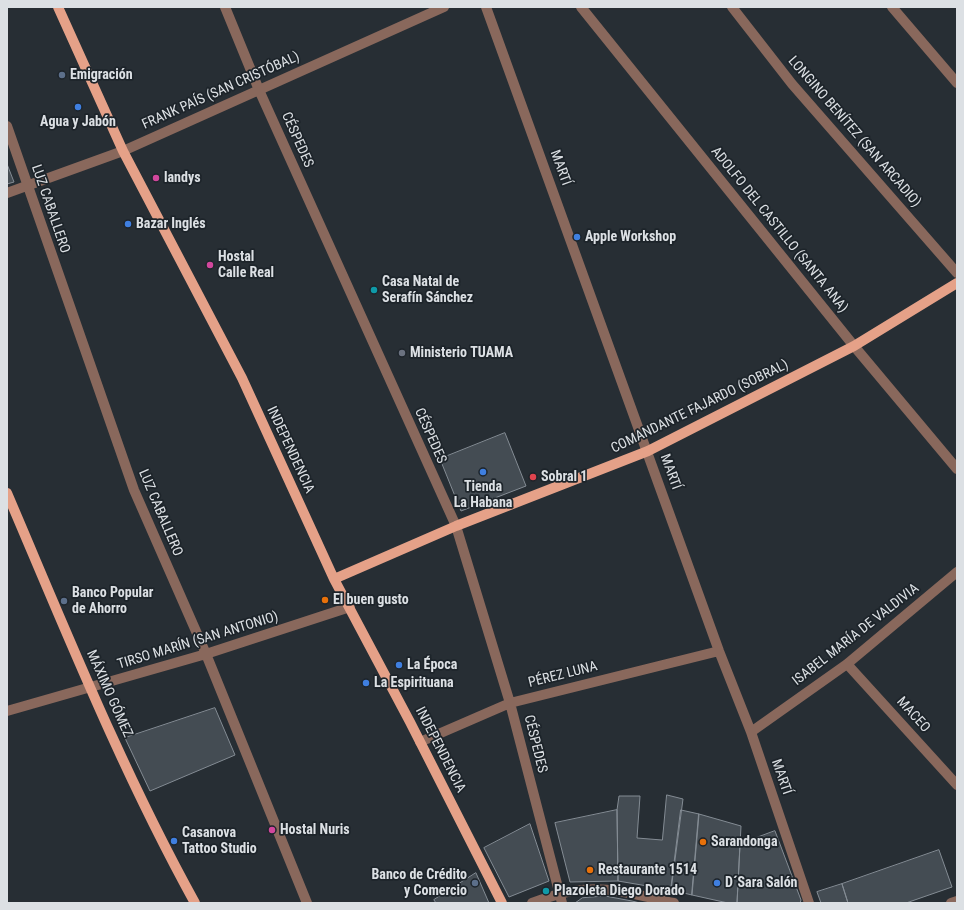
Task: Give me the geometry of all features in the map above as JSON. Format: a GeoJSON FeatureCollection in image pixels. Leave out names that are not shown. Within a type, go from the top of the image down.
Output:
{"type":"FeatureCollection","features":[{"type":"Feature","properties":{"kind":"main road","name":"INDEPENDENCIA"},"geometry":{"type":"LineString","coordinates":[[58,7],[123,151],[242,378],[334,579],[350,607],[502,903]]}},
{"type":"Feature","properties":{"kind":"main road","name":"COMANDANTE FAJARDO (SOBRAL)"},"geometry":{"type":"LineString","coordinates":[[334,579],[456,526],[648,451],[854,346],[957,284]]}},
{"type":"Feature","properties":{"kind":"main road","name":"MÁXIMO GÓMEZ"},"geometry":{"type":"LineString","coordinates":[[7,493],[91,688],[163,845],[195,903]]}},
{"type":"Feature","properties":{"kind":"street","name":"CÉSPEDES"},"geometry":{"type":"LineString","coordinates":[[225,7],[259,90],[456,526],[510,703],[560,898]]}},
{"type":"Feature","properties":{"kind":"street","name":"FRANK PAÍS (SAN CRISTÓBAL)"},"geometry":{"type":"LineString","coordinates":[[7,193],[123,151],[444,7]]}},
{"type":"Feature","properties":{"kind":"street","name":"MARTÍ"},"geometry":{"type":"LineString","coordinates":[[486,7],[648,451],[719,651],[751,732],[809,903]]}},
{"type":"Feature","properties":{"kind":"street","name":"ADOLFO DEL CASTILLO (SANTA ANA)"},"geometry":{"type":"LineString","coordinates":[[581,7],[854,346],[953,459],[957,470]]}},
{"type":"Feature","properties":{"kind":"street","name":"LONGINO BENÍTEZ (SAN ARCADIO)"},"geometry":{"type":"LineString","coordinates":[[732,7],[792,84],[957,273]]}},
{"type":"Feature","properties":{"kind":"street"},"geometry":{"type":"LineString","coordinates":[[892,7],[957,83]]}},
{"type":"Feature","properties":{"kind":"street","name":"LUZ CABALLERO"},"geometry":{"type":"LineString","coordinates":[[7,126],[134,490],[206,654],[307,903]]}},
{"type":"Feature","properties":{"kind":"street","name":"ISABEL MARÍA DE VALDIVIA"},"geometry":{"type":"LineString","coordinates":[[751,732],[848,664],[957,572]]}},
{"type":"Feature","properties":{"kind":"street","name":"TIRSO MARÍN (SAN ANTONIO)"},"geometry":{"type":"LineString","coordinates":[[7,712],[206,654],[350,607]]}},
{"type":"Feature","properties":{"kind":"street","name":"PÉREZ LUNA"},"geometry":{"type":"LineString","coordinates":[[420,742],[510,703],[719,651]]}},
{"type":"Feature","properties":{"kind":"street","name":"MACEO"},"geometry":{"type":"LineString","coordinates":[[848,664],[957,785]]}},
{"type":"Feature","properties":{"kind":"street"},"geometry":{"type":"LineString","coordinates":[[532,903],[560,898],[583,889],[606,890],[674,903]]}},
{"type":"Feature","properties":{"kind":"street"},"geometry":{"type":"LineString","coordinates":[[951,903],[957,901]]}},
{"type":"Feature","properties":{"kind":"building"},"geometry":{"type":"Polygon","coordinates":[[[7,164],[14,182],[7,184],[7,164]]]}},
{"type":"Feature","properties":{"kind":"building","name":"Tienda La Habana"},"geometry":{"type":"Polygon","coordinates":[[[505,433],[526,486],[461,511],[440,459],[505,433]]]}},
{"type":"Feature","properties":{"kind":"building"},"geometry":{"type":"Polygon","coordinates":[[[215,708],[235,755],[150,791],[125,738],[215,708]]]}},
{"type":"Feature","properties":{"kind":"building"},"geometry":{"type":"Polygon","coordinates":[[[667,795],[683,799],[671,890],[618,881],[617,810],[619,796],[640,796],[637,838],[662,840],[667,795]]]}},
{"type":"Feature","properties":{"kind":"building"},"geometry":{"type":"Polygon","coordinates":[[[617,810],[618,881],[570,882],[555,823],[617,810]]]}},
{"type":"Feature","properties":{"kind":"building"},"geometry":{"type":"Polygon","coordinates":[[[681,810],[699,814],[692,895],[671,890],[681,810]]]}},
{"type":"Feature","properties":{"kind":"building"},"geometry":{"type":"Polygon","coordinates":[[[699,814],[741,826],[737,903],[728,903],[692,895],[699,814]]]}},
{"type":"Feature","properties":{"kind":"building"},"geometry":{"type":"Polygon","coordinates":[[[530,824],[549,881],[509,897],[484,848],[530,824]]]}},
{"type":"Feature","properties":{"kind":"building"},"geometry":{"type":"Polygon","coordinates":[[[775,831],[801,900],[800,903],[737,903],[740,844],[775,831]]]}},
{"type":"Feature","properties":{"kind":"building"},"geometry":{"type":"Polygon","coordinates":[[[939,850],[952,887],[906,903],[848,903],[842,884],[939,850]]]}},
{"type":"Feature","properties":{"kind":"building"},"geometry":{"type":"Polygon","coordinates":[[[476,873],[489,903],[436,903],[434,900],[476,873]]]}},
{"type":"Feature","properties":{"kind":"building"},"geometry":{"type":"Polygon","coordinates":[[[842,884],[848,903],[821,903],[817,892],[842,884]]]}},
{"type":"Feature","properties":{"kind":"building"},"geometry":{"type":"Polygon","coordinates":[[[605,896],[640,903],[575,903],[582,898],[605,896]]]}},
{"type":"Feature","properties":{"kind":"place","name":"Emigración"},"geometry":{"type":"Point","coordinates":[62,75]}},
{"type":"Feature","properties":{"kind":"place","name":"Agua y Jabón"},"geometry":{"type":"Point","coordinates":[78,107]}},
{"type":"Feature","properties":{"kind":"place","name":"landys"},"geometry":{"type":"Point","coordinates":[156,178]}},
{"type":"Feature","properties":{"kind":"place","name":"Bazar Inglés"},"geometry":{"type":"Point","coordinates":[128,224]}},
{"type":"Feature","properties":{"kind":"place","name":"Apple Workshop"},"geometry":{"type":"Point","coordinates":[577,237]}},
{"type":"Feature","properties":{"kind":"place","name":"Hostal Calle Real"},"geometry":{"type":"Point","coordinates":[210,265]}},
{"type":"Feature","properties":{"kind":"place","name":"Casa Natal de Serafín Sánchez"},"geometry":{"type":"Point","coordinates":[374,290]}},
{"type":"Feature","properties":{"kind":"place","name":"Ministerio TUAMA"},"geometry":{"type":"Point","coordinates":[402,353]}},
{"type":"Feature","properties":{"kind":"place","name":"Tienda La Habana"},"geometry":{"type":"Point","coordinates":[483,472]}},
{"type":"Feature","properties":{"kind":"place","name":"Sobral 1"},"geometry":{"type":"Point","coordinates":[533,477]}},
{"type":"Feature","properties":{"kind":"place","name":"El buen gusto"},"geometry":{"type":"Point","coordinates":[325,600]}},
{"type":"Feature","properties":{"kind":"place","name":"Banco Popular de Ahorro"},"geometry":{"type":"Point","coordinates":[64,601]}},
{"type":"Feature","properties":{"kind":"place","name":"La Época"},"geometry":{"type":"Point","coordinates":[399,665]}},
{"type":"Feature","properties":{"kind":"place","name":"La Espirituana"},"geometry":{"type":"Point","coordinates":[366,683]}},
{"type":"Feature","properties":{"kind":"place","name":"Hostal Nuris"},"geometry":{"type":"Point","coordinates":[272,830]}},
{"type":"Feature","properties":{"kind":"place","name":"Casanova Tattoo Studio"},"geometry":{"type":"Point","coordinates":[174,841]}},
{"type":"Feature","properties":{"kind":"place","name":"Sarandonga"},"geometry":{"type":"Point","coordinates":[703,842]}},
{"type":"Feature","properties":{"kind":"place","name":"Restaurante 1514"},"geometry":{"type":"Point","coordinates":[590,870]}},
{"type":"Feature","properties":{"kind":"place","name":"Banco de Crédito y Comercio"},"geometry":{"type":"Point","coordinates":[475,883]}},
{"type":"Feature","properties":{"kind":"place","name":"D´Sara Salón"},"geometry":{"type":"Point","coordinates":[717,883]}},
{"type":"Feature","properties":{"kind":"place","name":"Plazoleta Diego Dorado"},"geometry":{"type":"Point","coordinates":[546,891]}}]}
